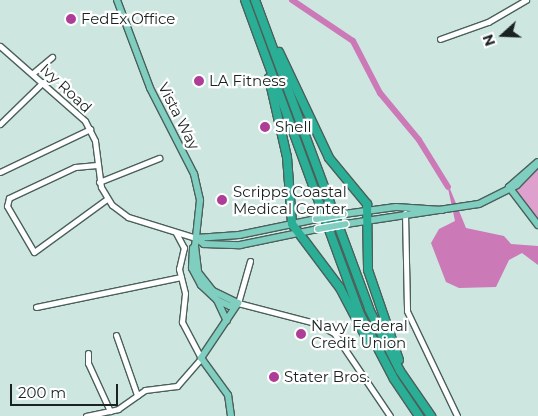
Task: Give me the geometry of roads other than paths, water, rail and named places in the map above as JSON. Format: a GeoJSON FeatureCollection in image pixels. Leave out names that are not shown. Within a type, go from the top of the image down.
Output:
{"type":"FeatureCollection","features":[{"type":"Feature","properties":{"kind":"highway"},"geometry":{"type":"LineString","coordinates":[[245,0],[358,306],[394,379]]}},
{"type":"Feature","properties":{"kind":"highway"},"geometry":{"type":"LineString","coordinates":[[255,0],[324,148],[367,210],[368,270],[374,296],[416,396]]}},
{"type":"Feature","properties":{"kind":"highway"},"geometry":{"type":"LineString","coordinates":[[255,0],[363,295],[416,396],[431,416]]}},
{"type":"Feature","properties":{"kind":"highway"},"geometry":{"type":"LineString","coordinates":[[249,11],[285,146],[292,224],[340,288],[394,379],[420,416]]}},
{"type":"Feature","properties":{"kind":"main road","name":"Vista Way"},"geometry":{"type":"LineString","coordinates":[[117,0],[150,88],[194,174],[200,200],[195,246],[191,259],[196,278],[217,300],[230,306],[238,303]]}},
{"type":"Feature","properties":{"kind":"main road"},"geometry":{"type":"LineString","coordinates":[[196,238],[204,244],[231,245],[405,213],[467,207],[509,188],[531,175],[538,163]]}},
{"type":"Feature","properties":{"kind":"main road"},"geometry":{"type":"LineString","coordinates":[[509,188],[538,225]]}},
{"type":"Feature","properties":{"kind":"main road"},"geometry":{"type":"LineString","coordinates":[[196,238],[292,224],[367,210],[413,206],[442,210]]}},
{"type":"Feature","properties":{"kind":"main road","name":"Vista Way"},"geometry":{"type":"LineString","coordinates":[[195,246],[200,277],[213,291],[238,303]]}},
{"type":"Feature","properties":{"kind":"main road"},"geometry":{"type":"LineString","coordinates":[[217,300],[227,321]]}},
{"type":"Feature","properties":{"kind":"main road"},"geometry":{"type":"LineString","coordinates":[[232,416],[228,395],[201,358],[238,303]]}},
{"type":"Feature","properties":{"kind":"street"},"geometry":{"type":"LineString","coordinates":[[440,39],[488,22],[526,0]]}},
{"type":"Feature","properties":{"kind":"street","name":"Ivy Road"},"geometry":{"type":"LineString","coordinates":[[0,46],[79,113],[90,129],[99,182],[107,199],[128,217],[196,238]]}},
{"type":"Feature","properties":{"kind":"street"},"geometry":{"type":"LineString","coordinates":[[0,56],[6,51]]}},
{"type":"Feature","properties":{"kind":"street"},"geometry":{"type":"LineString","coordinates":[[32,73],[52,57]]}},
{"type":"Feature","properties":{"kind":"street"},"geometry":{"type":"LineString","coordinates":[[0,124],[43,82]]}},
{"type":"Feature","properties":{"kind":"street"},"geometry":{"type":"LineString","coordinates":[[0,172],[90,129]]}},
{"type":"Feature","properties":{"kind":"street"},"geometry":{"type":"LineString","coordinates":[[99,182],[159,158]]}},
{"type":"Feature","properties":{"kind":"street"},"geometry":{"type":"LineString","coordinates":[[97,165],[75,168],[6,201],[32,252],[107,199]]}},
{"type":"Feature","properties":{"kind":"street"},"geometry":{"type":"LineString","coordinates":[[405,213],[408,311],[458,416]]}},
{"type":"Feature","properties":{"kind":"street"},"geometry":{"type":"LineString","coordinates":[[86,416],[110,411],[137,395],[178,386],[201,358],[184,329],[181,277],[184,248],[176,233]]}},
{"type":"Feature","properties":{"kind":"street"},"geometry":{"type":"LineString","coordinates":[[238,303],[250,261]]}},
{"type":"Feature","properties":{"kind":"street"},"geometry":{"type":"LineString","coordinates":[[36,307],[181,277]]}},
{"type":"Feature","properties":{"kind":"street","name":"Vista Way"},"geometry":{"type":"LineString","coordinates":[[238,303],[315,323],[334,333],[390,416]]}},
{"type":"Feature","properties":{"kind":"street"},"geometry":{"type":"LineString","coordinates":[[116,335],[137,395]]}},
{"type":"Feature","properties":{"kind":"street"},"geometry":{"type":"LineString","coordinates":[[88,353],[88,363],[110,411]]}},
{"type":"Feature","properties":{"kind":"waterway"},"geometry":{"type":"LineString","coordinates":[[292,0],[353,41],[380,93],[419,140],[448,187]]}},
{"type":"Feature","properties":{"kind":"place","name":"FedEx Office"},"geometry":{"type":"Point","coordinates":[71,19]}},
{"type":"Feature","properties":{"kind":"place","name":"LA Fitness"},"geometry":{"type":"Point","coordinates":[199,81]}},
{"type":"Feature","properties":{"kind":"place","name":"Shell"},"geometry":{"type":"Point","coordinates":[265,127]}},
{"type":"Feature","properties":{"kind":"place","name":"Scripps Coastal Medical Center"},"geometry":{"type":"Point","coordinates":[222,200]}},
{"type":"Feature","properties":{"kind":"place","name":"Navy Federal Credit Union"},"geometry":{"type":"Point","coordinates":[301,334]}},
{"type":"Feature","properties":{"kind":"place","name":"Stater Bros."},"geometry":{"type":"Point","coordinates":[274,377]}}]}
